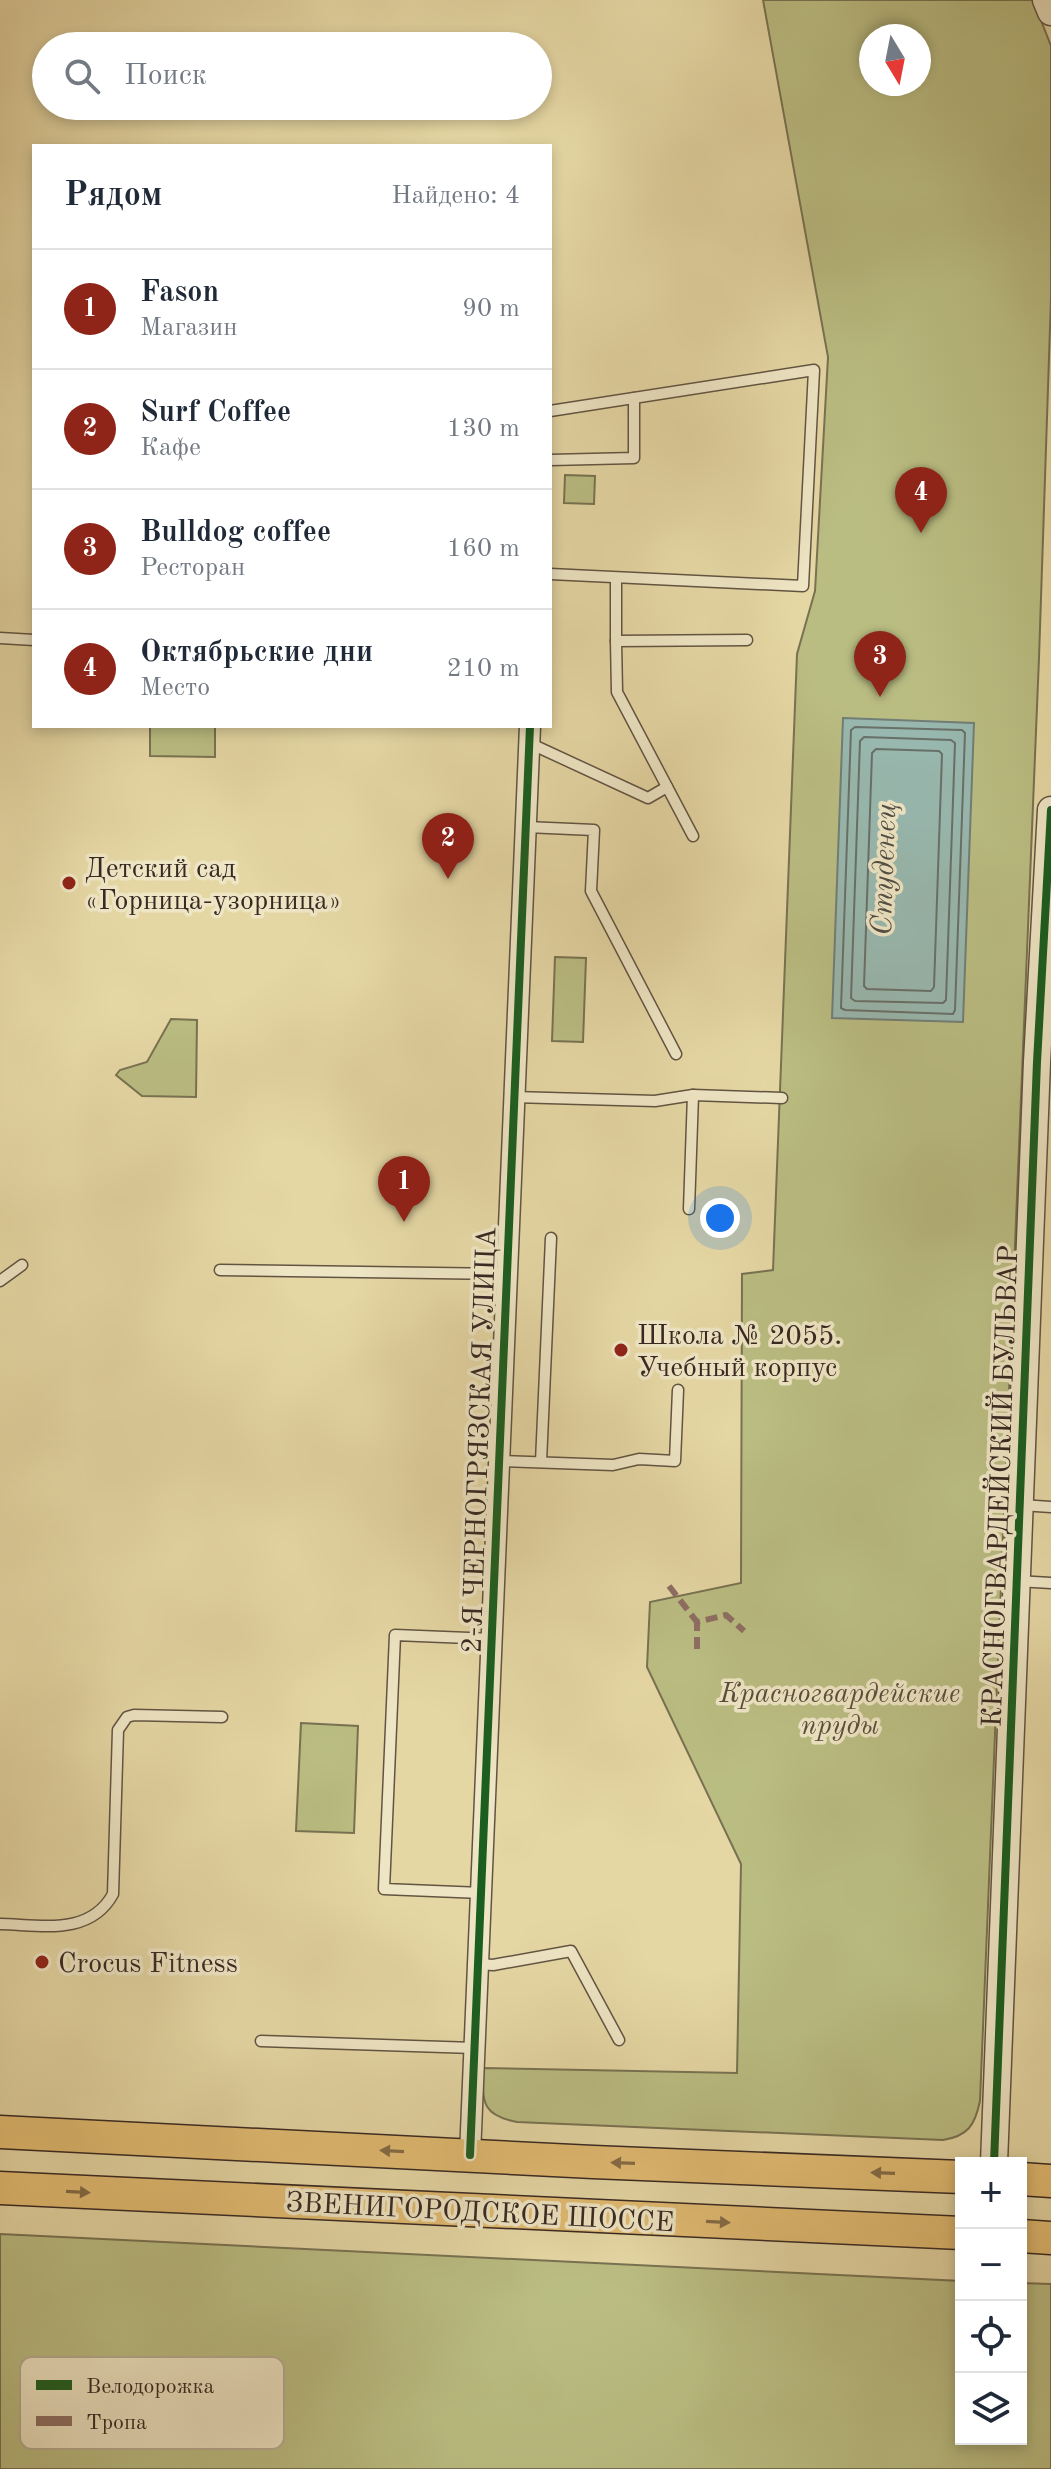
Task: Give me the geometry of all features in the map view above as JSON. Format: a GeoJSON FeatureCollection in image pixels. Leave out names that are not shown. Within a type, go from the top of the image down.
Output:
{"type":"FeatureCollection","features":[{"type":"Feature","properties":{"kind":"main road","name":"ЗВЕНИГОРОДСКОЕ ШОССЕ"},"geometry":{"type":"LineString","coordinates":[[0,2132],[955,2177]]}},
{"type":"Feature","properties":{"kind":"main road"},"geometry":{"type":"LineString","coordinates":[[1027,2179],[1051,2181]]}},
{"type":"Feature","properties":{"kind":"main road","name":"ЗВЕНИГОРОДСКОЕ ШОССЕ"},"geometry":{"type":"LineString","coordinates":[[0,2188],[955,2233]]}},
{"type":"Feature","properties":{"kind":"main road"},"geometry":{"type":"LineString","coordinates":[[1027,2236],[1051,2238]]}},
{"type":"Feature","properties":{"kind":"street"},"geometry":{"type":"LineString","coordinates":[[1046,0],[1051,12]]}},
{"type":"Feature","properties":{"kind":"street","name":"2-Я ЧЕРНОГРЯЗСКАЯ УЛИЦА"},"geometry":{"type":"LineString","coordinates":[[470,2155],[530,734]]}},
{"type":"Feature","properties":{"kind":"street","name":"КРАСНОГВАРДЕЙСКИЙ БУЛЬВАР"},"geometry":{"type":"LineString","coordinates":[[994,2157],[1020,1505],[1036,1235],[1051,810]]}},
{"type":"Feature","properties":{"kind":"lane"},"geometry":{"type":"LineString","coordinates":[[552,411],[814,370],[803,586],[552,574]]}},
{"type":"Feature","properties":{"kind":"lane"},"geometry":{"type":"LineString","coordinates":[[552,460],[634,458],[634,398]]}},
{"type":"Feature","properties":{"kind":"lane"},"geometry":{"type":"LineString","coordinates":[[616,578],[617,692],[693,836]]}},
{"type":"Feature","properties":{"kind":"lane"},"geometry":{"type":"LineString","coordinates":[[0,638],[32,640]]}},
{"type":"Feature","properties":{"kind":"lane"},"geometry":{"type":"LineString","coordinates":[[616,641],[747,640]]}},
{"type":"Feature","properties":{"kind":"lane"},"geometry":{"type":"LineString","coordinates":[[530,734],[648,798],[667,787]]}},
{"type":"Feature","properties":{"kind":"lane"},"geometry":{"type":"LineString","coordinates":[[526,827],[594,830],[591,891],[676,1054]]}},
{"type":"Feature","properties":{"kind":"lane"},"geometry":{"type":"LineString","coordinates":[[513,1097],[655,1101],[693,1095],[782,1098]]}},
{"type":"Feature","properties":{"kind":"lane"},"geometry":{"type":"LineString","coordinates":[[689,1209],[693,1095]]}},
{"type":"Feature","properties":{"kind":"lane"},"geometry":{"type":"LineString","coordinates":[[541,1462],[551,1238]]}},
{"type":"Feature","properties":{"kind":"lane"},"geometry":{"type":"LineString","coordinates":[[0,1281],[22,1265]]}},
{"type":"Feature","properties":{"kind":"lane"},"geometry":{"type":"LineString","coordinates":[[220,1270],[506,1274]]}},
{"type":"Feature","properties":{"kind":"lane"},"geometry":{"type":"LineString","coordinates":[[499,1461],[613,1465],[639,1459],[675,1461],[678,1390]]}},
{"type":"Feature","properties":{"kind":"lane"},"geometry":{"type":"LineString","coordinates":[[1020,1505],[1051,1507]]}},
{"type":"Feature","properties":{"kind":"lane"},"geometry":{"type":"LineString","coordinates":[[1017,1581],[1051,1583]]}},
{"type":"Feature","properties":{"kind":"lane"},"geometry":{"type":"LineString","coordinates":[[482,1893],[384,1889],[395,1635],[493,1639]]}},
{"type":"Feature","properties":{"kind":"lane"},"geometry":{"type":"LineString","coordinates":[[0,1924],[64,1926],[84,1922],[97,1915],[113,1894],[118,1730],[121,1722],[134,1715],[222,1717]]}},
{"type":"Feature","properties":{"kind":"lane"},"geometry":{"type":"LineString","coordinates":[[478,1964],[493,1965],[571,1951],[619,2040]]}},
{"type":"Feature","properties":{"kind":"lane"},"geometry":{"type":"LineString","coordinates":[[261,2041],[474,2048]]}},
{"type":"Feature","properties":{"kind":"green space","name":"Красногвардейские пруды"},"geometry":{"type":"Polygon","coordinates":[[[763,0],[1033,0],[1051,46],[1051,298],[980,2101],[969,2128],[959,2136],[943,2140],[517,2122],[496,2115],[486,2105],[483,2068],[737,2073],[741,1864],[647,1667],[650,1602],[741,1583],[742,1274],[773,1270],[797,654],[815,591],[828,357],[763,0]]]}},
{"type":"Feature","properties":{"kind":"green space"},"geometry":{"type":"Polygon","coordinates":[[[565,475],[595,476],[594,504],[564,503],[565,475]]]}},
{"type":"Feature","properties":{"kind":"green space"},"geometry":{"type":"Polygon","coordinates":[[[150,728],[215,728],[215,757],[150,756],[150,728]]]}},
{"type":"Feature","properties":{"kind":"green space"},"geometry":{"type":"Polygon","coordinates":[[[555,957],[586,958],[583,1042],[552,1041],[555,957]]]}},
{"type":"Feature","properties":{"kind":"green space"},"geometry":{"type":"Polygon","coordinates":[[[171,1019],[197,1020],[196,1097],[142,1096],[116,1075],[120,1070],[147,1062],[171,1019]]]}},
{"type":"Feature","properties":{"kind":"green space"},"geometry":{"type":"Polygon","coordinates":[[[301,1723],[358,1726],[354,1833],[296,1831],[301,1723]]]}},
{"type":"Feature","properties":{"kind":"green space"},"geometry":{"type":"Polygon","coordinates":[[[0,2234],[955,2281],[955,2445],[1027,2445],[1027,2283],[1051,2284],[1051,2469],[0,2469],[0,2234]]]}},
{"type":"Feature","properties":{"kind":"water","name":"Студенец"},"geometry":{"type":"Polygon","coordinates":[[[843,718],[974,723],[963,1022],[832,1018],[843,718]]]}},
{"type":"Feature","properties":{"kind":"marked path"},"geometry":{"type":"LineString","coordinates":[[669,1586],[697,1622]]}},
{"type":"Feature","properties":{"kind":"marked path"},"geometry":{"type":"LineString","coordinates":[[697,1649],[697,1622],[726,1615],[744,1631]]}},
{"type":"Feature","properties":{"kind":"cycle path"},"geometry":{"type":"LineString","coordinates":[[470,2155],[530,728]]}},
{"type":"Feature","properties":{"kind":"cycle path"},"geometry":{"type":"LineString","coordinates":[[994,2157],[1037,1062],[1051,810]]}},
{"type":"Feature","properties":{"kind":"place","name":"Октябрьские дни"},"geometry":{"type":"Point","coordinates":[921,533]}},
{"type":"Feature","properties":{"kind":"place","name":"Bulldog coffee"},"geometry":{"type":"Point","coordinates":[880,697]}},
{"type":"Feature","properties":{"kind":"place","name":"Surf Coffee"},"geometry":{"type":"Point","coordinates":[448,879]}},
{"type":"Feature","properties":{"kind":"place","name":"Детский сад «Горница-узорница»"},"geometry":{"type":"Point","coordinates":[69,883]}},
{"type":"Feature","properties":{"kind":"place","name":"Fason"},"geometry":{"type":"Point","coordinates":[404,1222]}},
{"type":"Feature","properties":{"kind":"place","name":"Школа № 2055. Учебный корпус"},"geometry":{"type":"Point","coordinates":[621,1350]}},
{"type":"Feature","properties":{"kind":"place","name":"Crocus Fitness"},"geometry":{"type":"Point","coordinates":[42,1962]}}]}
